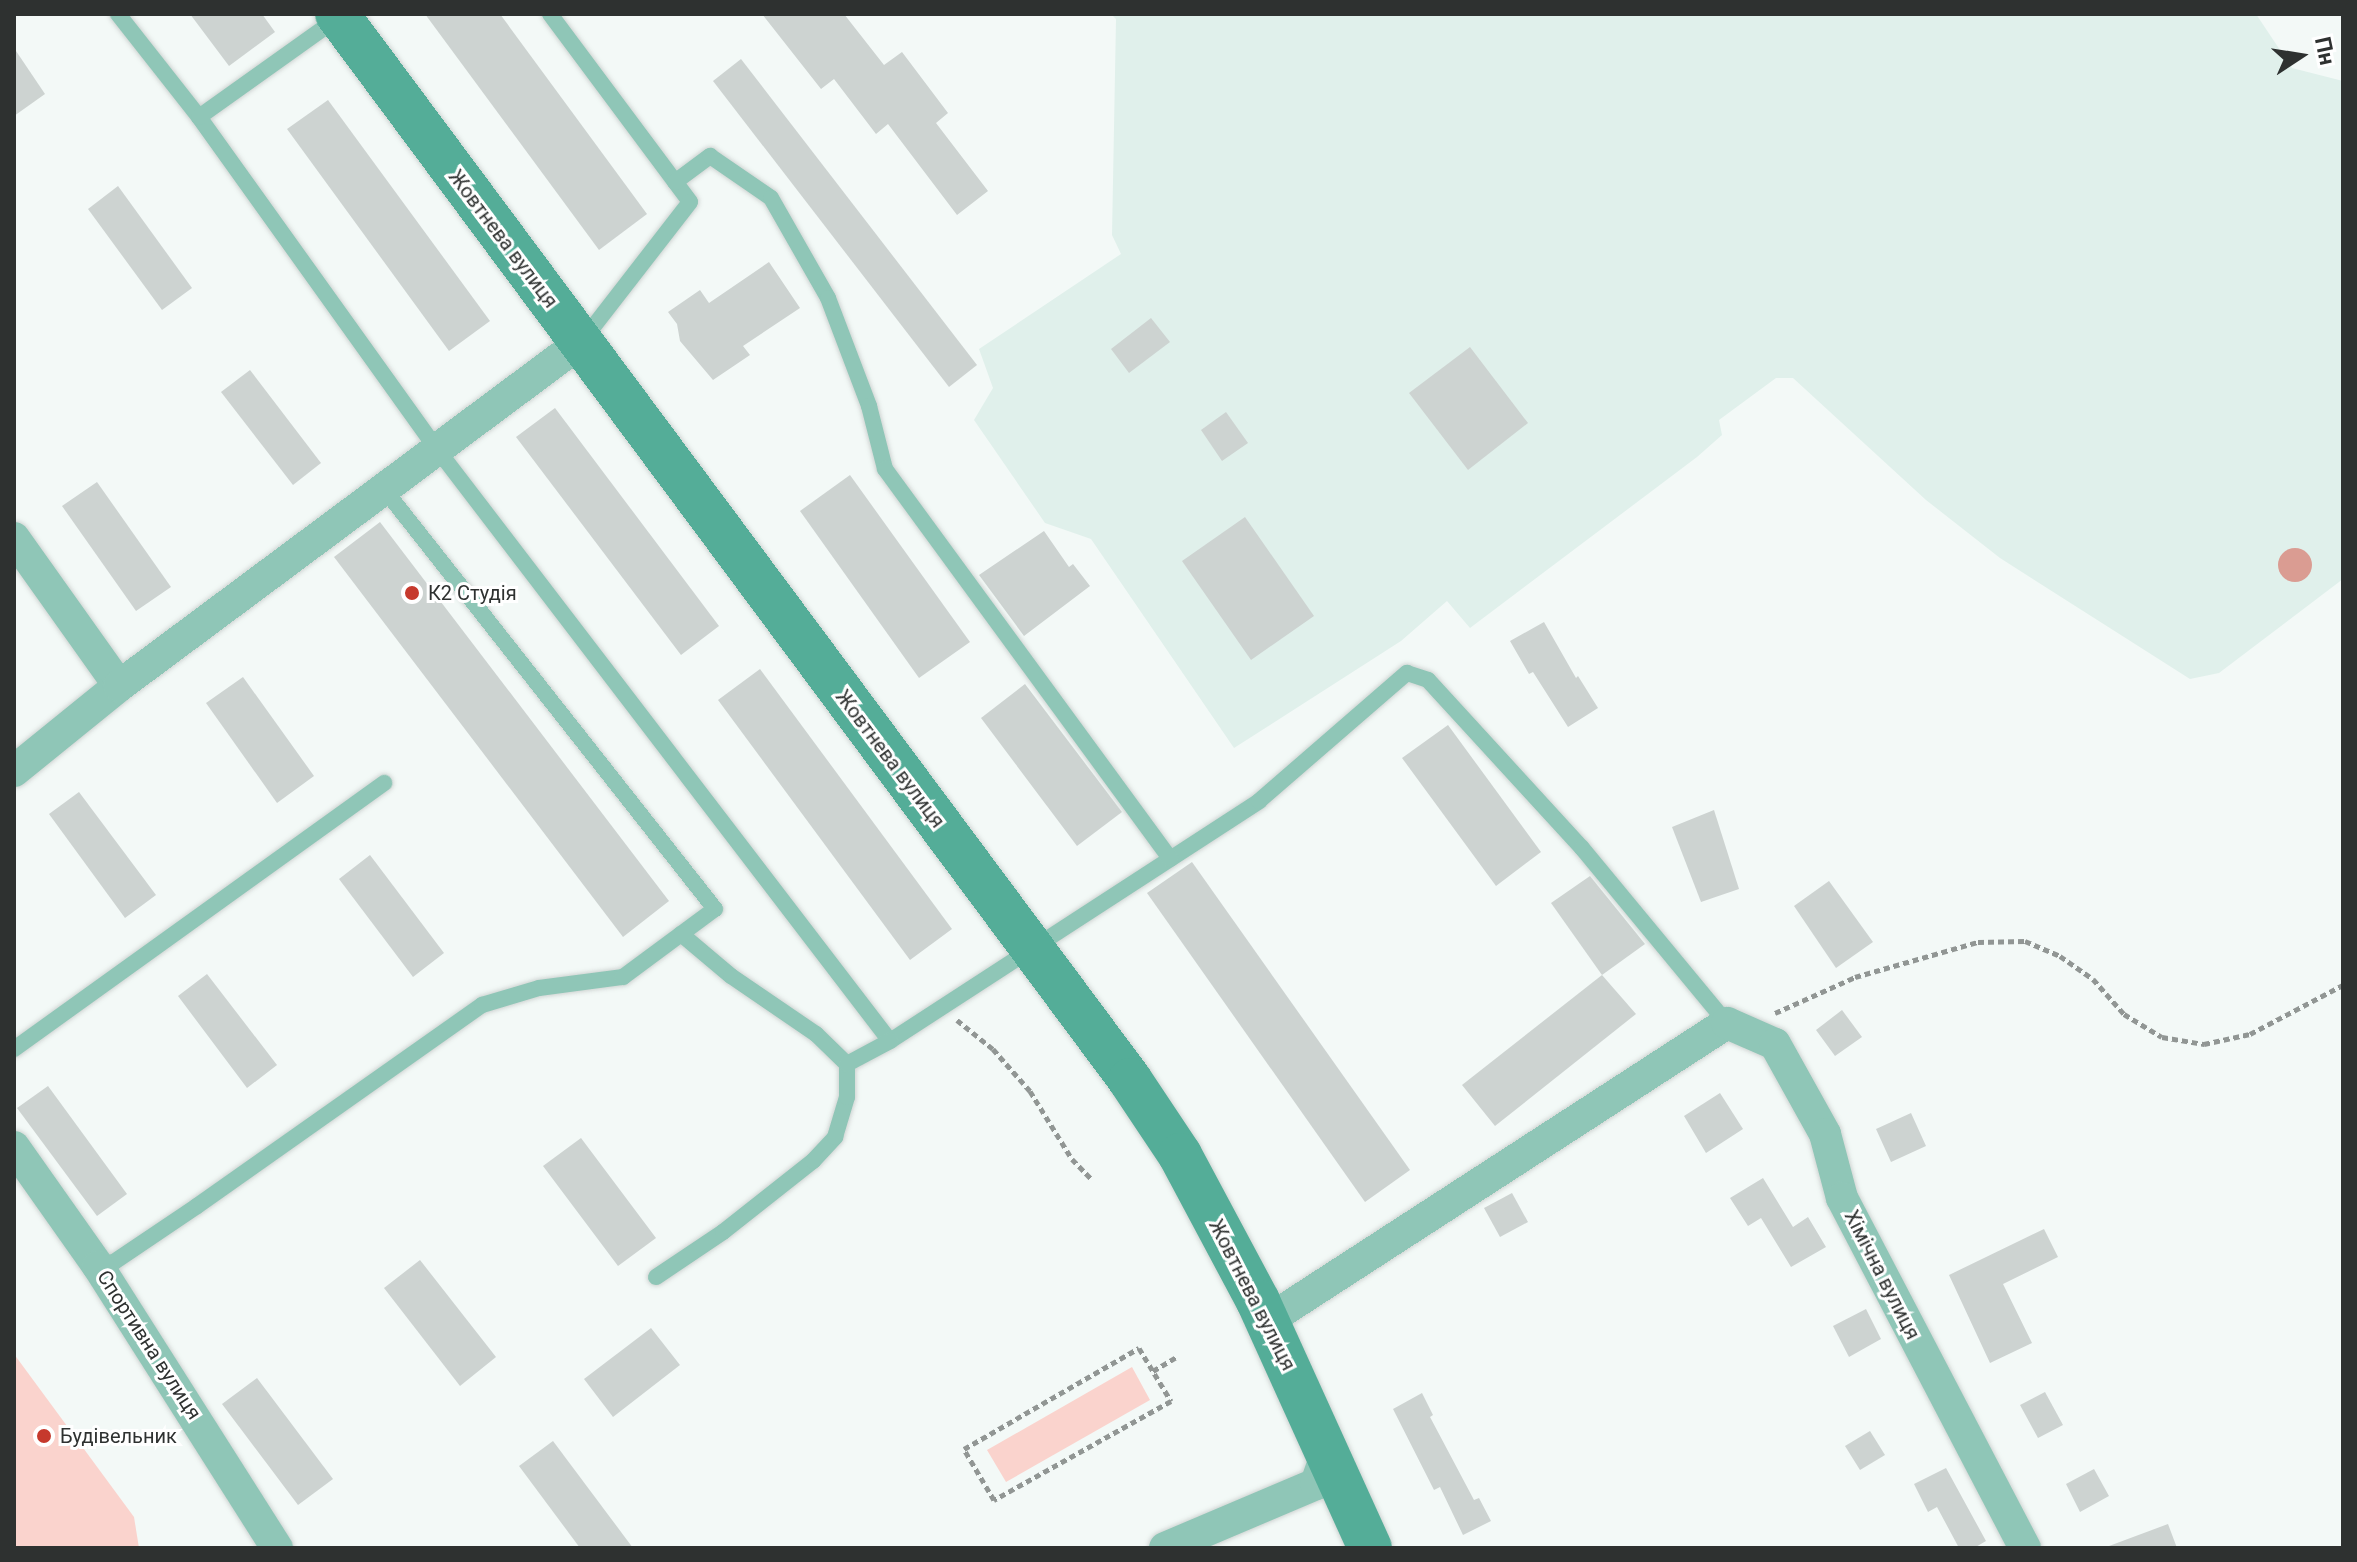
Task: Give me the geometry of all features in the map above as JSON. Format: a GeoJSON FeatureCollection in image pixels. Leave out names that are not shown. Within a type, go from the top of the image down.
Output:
{"type":"FeatureCollection","features":[{"type":"Feature","properties":{"kind":"main road","name":"Жовтнева вулиця"},"geometry":{"type":"LineString","coordinates":[[338,16],[1130,1080],[1180,1155],[1267,1321],[1370,1548]]}},
{"type":"Feature","properties":{"kind":"street"},"geometry":{"type":"LineString","coordinates":[[14,771],[119,686],[580,343]]}},
{"type":"Feature","properties":{"kind":"street"},"geometry":{"type":"LineString","coordinates":[[14,538],[119,686]]}},
{"type":"Feature","properties":{"kind":"street"},"geometry":{"type":"LineString","coordinates":[[1267,1321],[1734,1026]]}},
{"type":"Feature","properties":{"kind":"street","name":"Хімічна вулиця"},"geometry":{"type":"LineString","coordinates":[[1734,1026],[1775,1044],[1825,1134],[1842,1198],[2025,1548]]}},
{"type":"Feature","properties":{"kind":"street","name":"Спортивна вулиця"},"geometry":{"type":"LineString","coordinates":[[14,1147],[98,1266],[277,1548]]}},
{"type":"Feature","properties":{"kind":"street"},"geometry":{"type":"LineString","coordinates":[[1165,1548],[1316,1484],[1327,1452]]}},
{"type":"Feature","properties":{"kind":"lane"},"geometry":{"type":"LineString","coordinates":[[118,14],[199,117],[437,449],[890,1041]]}},
{"type":"Feature","properties":{"kind":"lane"},"geometry":{"type":"LineString","coordinates":[[550,14],[690,202],[580,343]]}},
{"type":"Feature","properties":{"kind":"lane"},"geometry":{"type":"LineString","coordinates":[[199,117],[338,16]]}},
{"type":"Feature","properties":{"kind":"lane"},"geometry":{"type":"LineString","coordinates":[[675,182],[710,156],[771,198],[828,298],[869,406],[885,469],[1170,859]]}},
{"type":"Feature","properties":{"kind":"lane"},"geometry":{"type":"LineString","coordinates":[[98,1266],[114,1262],[197,1206],[482,1005],[539,988],[623,977],[715,909],[384,489]]}},
{"type":"Feature","properties":{"kind":"lane"},"geometry":{"type":"LineString","coordinates":[[847,1064],[890,1041],[1259,801],[1407,673],[1428,680],[1572,837],[1734,1026]]}},
{"type":"Feature","properties":{"kind":"lane"},"geometry":{"type":"LineString","coordinates":[[14,1049],[384,783]]}},
{"type":"Feature","properties":{"kind":"lane"},"geometry":{"type":"LineString","coordinates":[[656,1277],[778,1189],[835,1137],[847,1097],[847,1064],[816,1034],[731,976],[681,934]]}},
{"type":"Feature","properties":{"kind":"path"},"geometry":{"type":"LineString","coordinates":[[1734,1026],[1855,977],[1978,942],[2025,941],[2060,956],[2093,979],[2124,1014],[2162,1037],[2204,1044],[2250,1034],[2343,985]]}},
{"type":"Feature","properties":{"kind":"path"},"geometry":{"type":"LineString","coordinates":[[942,1007],[993,1049],[1030,1091],[1072,1159],[1092,1180]]}},
{"type":"Feature","properties":{"kind":"path"},"geometry":{"type":"LineString","coordinates":[[1139,1348],[1153,1371],[1171,1401],[994,1500],[964,1449],[1139,1348]]}},
{"type":"Feature","properties":{"kind":"path"},"geometry":{"type":"LineString","coordinates":[[1153,1371],[1178,1356]]}},
{"type":"Feature","properties":{"kind":"shaded area"},"geometry":{"type":"Polygon","coordinates":[[[1111,14],[2256,14],[2292,68],[2343,81],[2343,579],[2219,673],[2190,679],[2000,558],[1926,500],[1793,378],[1776,378],[1719,420],[1722,435],[1697,457],[1470,628],[1447,601],[1401,641],[1234,748],[1091,539],[1045,523],[974,420],[993,388],[979,349],[1121,254],[1112,235],[1116,19],[1111,14]]]}},
{"type":"Feature","properties":{"kind":"shaded area"},"geometry":{"type":"Polygon","coordinates":[[[2295,548],[2307,553],[2312,565],[2307,577],[2295,582],[2283,577],[2278,565],[2283,553],[2295,548]]]}},
{"type":"Feature","properties":{"kind":"shaded area","name":"Будівельник"},"geometry":{"type":"Polygon","coordinates":[[[14,1354],[134,1517],[139,1548],[14,1548],[14,1354]]]}},
{"type":"Feature","properties":{"kind":"shaded area"},"geometry":{"type":"Polygon","coordinates":[[[1132,1367],[1150,1400],[1006,1482],[987,1450],[1132,1367]]]}},
{"type":"Feature","properties":{"kind":"building"},"geometry":{"type":"Polygon","coordinates":[[[190,14],[262,14],[275,32],[229,66],[190,14]]]}},
{"type":"Feature","properties":{"kind":"building"},"geometry":{"type":"Polygon","coordinates":[[[425,14],[500,14],[647,214],[599,250],[425,14]]]}},
{"type":"Feature","properties":{"kind":"building"},"geometry":{"type":"Polygon","coordinates":[[[762,14],[844,14],[884,65],[902,52],[948,113],[936,123],[988,191],[957,215],[888,124],[876,134],[834,79],[821,89],[762,14]]]}},
{"type":"Feature","properties":{"kind":"building"},"geometry":{"type":"Polygon","coordinates":[[[14,48],[45,94],[14,116],[14,48]]]}},
{"type":"Feature","properties":{"kind":"building"},"geometry":{"type":"Polygon","coordinates":[[[741,59],[977,365],[949,387],[713,81],[741,59]]]}},
{"type":"Feature","properties":{"kind":"building"},"geometry":{"type":"Polygon","coordinates":[[[328,100],[490,321],[449,351],[287,129],[328,100]]]}},
{"type":"Feature","properties":{"kind":"building"},"geometry":{"type":"Polygon","coordinates":[[[118,186],[192,288],[162,310],[88,209],[118,186]]]}},
{"type":"Feature","properties":{"kind":"building"},"geometry":{"type":"Polygon","coordinates":[[[769,262],[800,308],[743,346],[750,355],[713,380],[680,341],[677,324],[668,312],[700,290],[709,303],[769,262]]]}},
{"type":"Feature","properties":{"kind":"building"},"geometry":{"type":"Polygon","coordinates":[[[1151,318],[1170,342],[1129,373],[1111,349],[1151,318]]]}},
{"type":"Feature","properties":{"kind":"building"},"geometry":{"type":"Polygon","coordinates":[[[1470,347],[1528,423],[1468,470],[1409,393],[1470,347]]]}},
{"type":"Feature","properties":{"kind":"building"},"geometry":{"type":"Polygon","coordinates":[[[250,370],[321,463],[293,485],[221,392],[250,370]]]}},
{"type":"Feature","properties":{"kind":"building"},"geometry":{"type":"Polygon","coordinates":[[[555,408],[719,626],[681,655],[516,437],[555,408]]]}},
{"type":"Feature","properties":{"kind":"building"},"geometry":{"type":"Polygon","coordinates":[[[1226,412],[1248,443],[1222,461],[1201,430],[1226,412]]]}},
{"type":"Feature","properties":{"kind":"building"},"geometry":{"type":"Polygon","coordinates":[[[850,475],[970,642],[919,678],[800,511],[850,475]]]}},
{"type":"Feature","properties":{"kind":"building"},"geometry":{"type":"Polygon","coordinates":[[[97,482],[171,587],[136,611],[62,506],[97,482]]]}},
{"type":"Feature","properties":{"kind":"building"},"geometry":{"type":"Polygon","coordinates":[[[1245,517],[1314,616],[1251,660],[1182,561],[1245,517]]]}},
{"type":"Feature","properties":{"kind":"building"},"geometry":{"type":"Polygon","coordinates":[[[380,522],[669,901],[623,937],[334,557],[380,522]]]}},
{"type":"Feature","properties":{"kind":"building"},"geometry":{"type":"Polygon","coordinates":[[[1044,531],[1069,567],[1073,564],[1090,586],[1024,636],[979,575],[1044,531]]]}},
{"type":"Feature","properties":{"kind":"building"},"geometry":{"type":"Polygon","coordinates":[[[1544,622],[1576,678],[1578,676],[1598,708],[1568,727],[1533,672],[1529,674],[1510,641],[1544,622]]]}},
{"type":"Feature","properties":{"kind":"building"},"geometry":{"type":"Polygon","coordinates":[[[760,669],[952,929],[910,960],[718,700],[760,669]]]}},
{"type":"Feature","properties":{"kind":"building"},"geometry":{"type":"Polygon","coordinates":[[[243,677],[314,776],[277,803],[206,703],[243,677]]]}},
{"type":"Feature","properties":{"kind":"building"},"geometry":{"type":"Polygon","coordinates":[[[1025,684],[1122,812],[1077,846],[981,718],[1025,684]]]}},
{"type":"Feature","properties":{"kind":"building"},"geometry":{"type":"Polygon","coordinates":[[[1448,725],[1541,852],[1496,886],[1402,758],[1448,725]]]}},
{"type":"Feature","properties":{"kind":"building"},"geometry":{"type":"Polygon","coordinates":[[[79,792],[156,895],[125,918],[49,814],[79,792]]]}},
{"type":"Feature","properties":{"kind":"building"},"geometry":{"type":"Polygon","coordinates":[[[1714,810],[1739,889],[1701,902],[1672,827],[1714,810]]]}},
{"type":"Feature","properties":{"kind":"building"},"geometry":{"type":"Polygon","coordinates":[[[370,855],[444,953],[413,977],[339,879],[370,855]]]}},
{"type":"Feature","properties":{"kind":"building"},"geometry":{"type":"Polygon","coordinates":[[[1192,862],[1410,1170],[1365,1202],[1147,893],[1192,862]]]}},
{"type":"Feature","properties":{"kind":"building"},"geometry":{"type":"Polygon","coordinates":[[[1590,876],[1645,944],[1602,975],[1551,903],[1590,876]]]}},
{"type":"Feature","properties":{"kind":"building"},"geometry":{"type":"Polygon","coordinates":[[[1829,881],[1873,942],[1836,968],[1794,906],[1829,881]]]}},
{"type":"Feature","properties":{"kind":"building"},"geometry":{"type":"Polygon","coordinates":[[[207,974],[277,1065],[247,1088],[178,996],[207,974]]]}},
{"type":"Feature","properties":{"kind":"building"},"geometry":{"type":"Polygon","coordinates":[[[1602,975],[1636,1014],[1495,1126],[1462,1085],[1602,975]]]}},
{"type":"Feature","properties":{"kind":"building"},"geometry":{"type":"Polygon","coordinates":[[[1842,1010],[1862,1037],[1835,1056],[1816,1030],[1842,1010]]]}},
{"type":"Feature","properties":{"kind":"building"},"geometry":{"type":"Polygon","coordinates":[[[48,1086],[127,1194],[97,1216],[17,1108],[48,1086]]]}},
{"type":"Feature","properties":{"kind":"building"},"geometry":{"type":"Polygon","coordinates":[[[1720,1093],[1743,1129],[1706,1153],[1684,1116],[1720,1093]]]}},
{"type":"Feature","properties":{"kind":"building"},"geometry":{"type":"Polygon","coordinates":[[[1911,1113],[1926,1146],[1891,1162],[1876,1129],[1911,1113]]]}},
{"type":"Feature","properties":{"kind":"building"},"geometry":{"type":"Polygon","coordinates":[[[581,1138],[656,1238],[618,1266],[543,1166],[581,1138]]]}},
{"type":"Feature","properties":{"kind":"building"},"geometry":{"type":"Polygon","coordinates":[[[1763,1178],[1793,1227],[1808,1217],[1826,1247],[1791,1267],[1761,1218],[1748,1226],[1730,1198],[1763,1178]]]}},
{"type":"Feature","properties":{"kind":"building"},"geometry":{"type":"Polygon","coordinates":[[[1512,1193],[1528,1222],[1500,1237],[1484,1208],[1512,1193]]]}},
{"type":"Feature","properties":{"kind":"building"},"geometry":{"type":"Polygon","coordinates":[[[2044,1229],[2058,1257],[2003,1284],[2032,1343],[1990,1363],[1949,1275],[2044,1229]]]}},
{"type":"Feature","properties":{"kind":"building"},"geometry":{"type":"Polygon","coordinates":[[[420,1260],[496,1357],[460,1386],[384,1288],[420,1260]]]}},
{"type":"Feature","properties":{"kind":"building"},"geometry":{"type":"Polygon","coordinates":[[[1866,1309],[1881,1339],[1849,1357],[1833,1326],[1866,1309]]]}},
{"type":"Feature","properties":{"kind":"building"},"geometry":{"type":"Polygon","coordinates":[[[651,1328],[680,1365],[613,1417],[584,1379],[651,1328]]]}},
{"type":"Feature","properties":{"kind":"building"},"geometry":{"type":"Polygon","coordinates":[[[257,1378],[333,1479],[298,1505],[222,1404],[257,1378]]]}},
{"type":"Feature","properties":{"kind":"building"},"geometry":{"type":"Polygon","coordinates":[[[2045,1392],[2063,1425],[2038,1438],[2020,1405],[2045,1392]]]}},
{"type":"Feature","properties":{"kind":"building"},"geometry":{"type":"Polygon","coordinates":[[[1422,1393],[1433,1415],[1430,1417],[1474,1500],[1479,1498],[1491,1521],[1463,1535],[1440,1487],[1434,1490],[1393,1409],[1422,1393]]]}},
{"type":"Feature","properties":{"kind":"building"},"geometry":{"type":"Polygon","coordinates":[[[1870,1431],[1885,1455],[1860,1470],[1845,1446],[1870,1431]]]}},
{"type":"Feature","properties":{"kind":"building"},"geometry":{"type":"Polygon","coordinates":[[[553,1441],[633,1548],[580,1548],[519,1466],[553,1441]]]}},
{"type":"Feature","properties":{"kind":"building"},"geometry":{"type":"Polygon","coordinates":[[[1946,1468],[1986,1541],[1974,1548],[1959,1548],[1937,1507],[1928,1512],[1914,1484],[1946,1468]]]}},
{"type":"Feature","properties":{"kind":"building"},"geometry":{"type":"Polygon","coordinates":[[[2094,1469],[2109,1496],[2080,1512],[2066,1484],[2094,1469]]]}},
{"type":"Feature","properties":{"kind":"building"},"geometry":{"type":"Polygon","coordinates":[[[2168,1524],[2177,1548],[2109,1548],[2109,1546],[2168,1524]]]}},
{"type":"Feature","properties":{"kind":"place","name":"К2 Студiя"},"geometry":{"type":"Point","coordinates":[412,593]}},
{"type":"Feature","properties":{"kind":"place","name":"Будівельник"},"geometry":{"type":"Point","coordinates":[44,1436]}}]}
